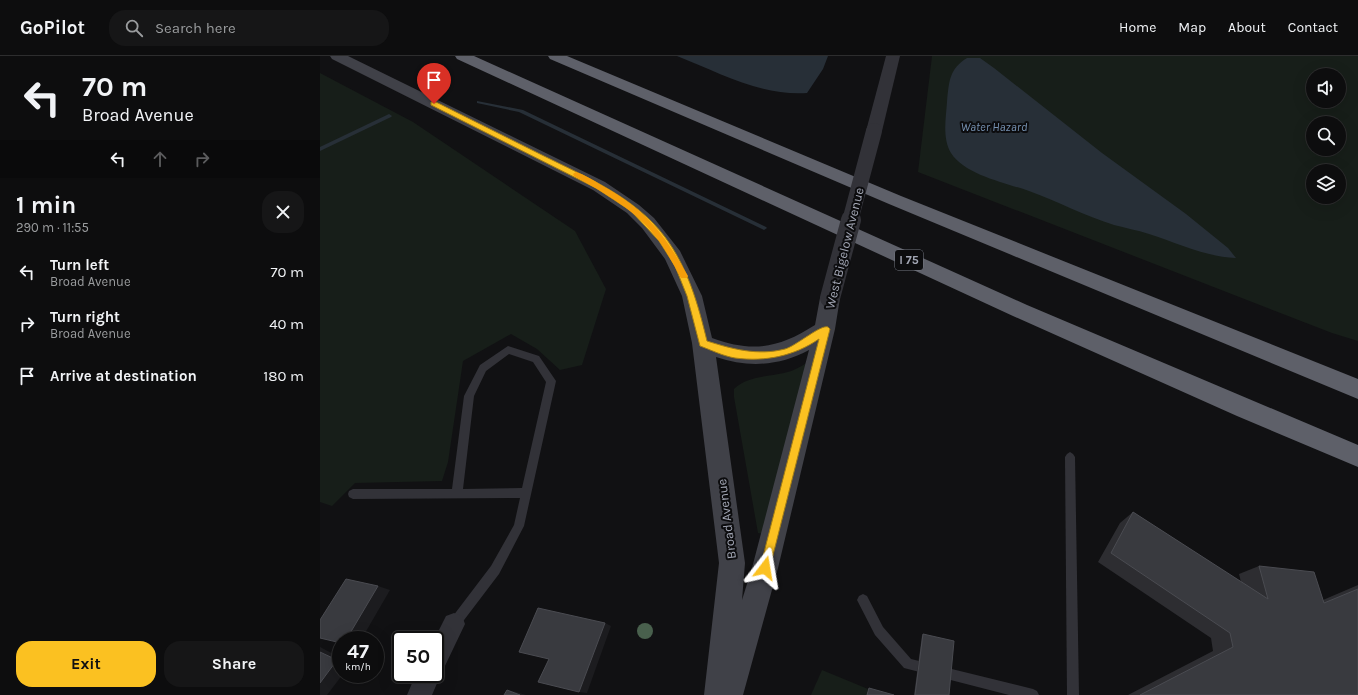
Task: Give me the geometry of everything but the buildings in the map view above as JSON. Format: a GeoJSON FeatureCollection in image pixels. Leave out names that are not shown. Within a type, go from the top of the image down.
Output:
{"type":"FeatureCollection","features":[{"type":"Feature","properties":{"kind":"highway","name":"I 75"},"geometry":{"type":"LineString","coordinates":[[462,56],[1146,366],[1358,456]]}},
{"type":"Feature","properties":{"kind":"highway"},"geometry":{"type":"LineString","coordinates":[[555,56],[895,200],[1358,389]]}},
{"type":"Feature","properties":{"kind":"main road","name":"Broad Avenue"},"geometry":{"type":"LineString","coordinates":[[337,56],[599,186],[633,209],[662,239],[680,269],[692,296],[703,343],[709,378],[732,563],[719,695]]}},
{"type":"Feature","properties":{"kind":"main road","name":"West Bigelow Avenue"},"geometry":{"type":"LineString","coordinates":[[728,695],[765,568],[825,329],[830,298]]}},
{"type":"Feature","properties":{"kind":"main road"},"geometry":{"type":"LineString","coordinates":[[703,343],[734,354],[771,355],[788,352],[800,346],[825,329]]}},
{"type":"Feature","properties":{"kind":"street","name":"West Bigelow Avenue"},"geometry":{"type":"LineString","coordinates":[[830,298],[893,56]]}},
{"type":"Feature","properties":{"kind":"street"},"geometry":{"type":"LineString","coordinates":[[444,644],[454,624]]}},
{"type":"Feature","properties":{"kind":"street"},"geometry":{"type":"LineString","coordinates":[[419,695],[425,683]]}},
{"type":"Feature","properties":{"kind":"lane"},"geometry":{"type":"LineString","coordinates":[[454,624],[495,570],[519,526],[551,382],[536,359],[508,350],[484,368],[469,396],[457,493]]}},
{"type":"Feature","properties":{"kind":"lane"},"geometry":{"type":"LineString","coordinates":[[1070,457],[1074,695]]}},
{"type":"Feature","properties":{"kind":"lane"},"geometry":{"type":"LineString","coordinates":[[354,494],[526,493]]}},
{"type":"Feature","properties":{"kind":"lane"},"geometry":{"type":"LineString","coordinates":[[863,600],[879,631],[908,664],[1033,695]]}},
{"type":"Feature","properties":{"kind":"shaded area"},"geometry":{"type":"Polygon","coordinates":[[[932,56],[1358,56],[1358,341],[1332,333],[918,172],[932,56]]]}},
{"type":"Feature","properties":{"kind":"shaded area"},"geometry":{"type":"Polygon","coordinates":[[[320,73],[413,122],[575,231],[606,289],[582,365],[560,370],[537,349],[511,334],[463,361],[448,462],[442,481],[355,483],[332,506],[320,502],[320,73]]]}},
{"type":"Feature","properties":{"kind":"shaded area"},"geometry":{"type":"Polygon","coordinates":[[[809,361],[763,534],[758,533],[734,397],[734,389],[751,379],[787,372],[809,361]]]}},
{"type":"Feature","properties":{"kind":"shaded area"},"geometry":{"type":"Polygon","coordinates":[[[822,670],[868,689],[867,695],[811,695],[822,670]]]}},
{"type":"Feature","properties":{"kind":"water"},"geometry":{"type":"Polygon","coordinates":[[[677,56],[828,56],[823,69],[807,93],[790,93],[773,91],[741,82],[677,56]]]}},
{"type":"Feature","properties":{"kind":"water","name":"Water Hazard"},"geometry":{"type":"Polygon","coordinates":[[[967,58],[980,58],[994,68],[1102,153],[1186,214],[1228,248],[1236,258],[1214,255],[1145,233],[1114,225],[1040,195],[976,173],[957,161],[951,153],[946,141],[945,128],[949,82],[953,71],[967,58]]]}},
{"type":"Feature","properties":{"kind":"waterway"},"geometry":{"type":"LineString","coordinates":[[479,102],[521,111],[764,228]]}},
{"type":"Feature","properties":{"kind":"waterway"},"geometry":{"type":"LineString","coordinates":[[320,149],[389,116]]}},
{"type":"Feature","properties":{"kind":"slow traffic"},"geometry":{"type":"LineString","coordinates":[[576,174],[617,197],[648,223],[662,239],[684,276]]}},
{"type":"Feature","properties":{"kind":"route"},"geometry":{"type":"LineString","coordinates":[[434,104],[599,186],[633,209],[662,239],[684,275],[692,296],[703,343],[719,350],[734,354],[751,356],[771,355],[788,352],[805,344],[825,329],[765,568]]}}]}
